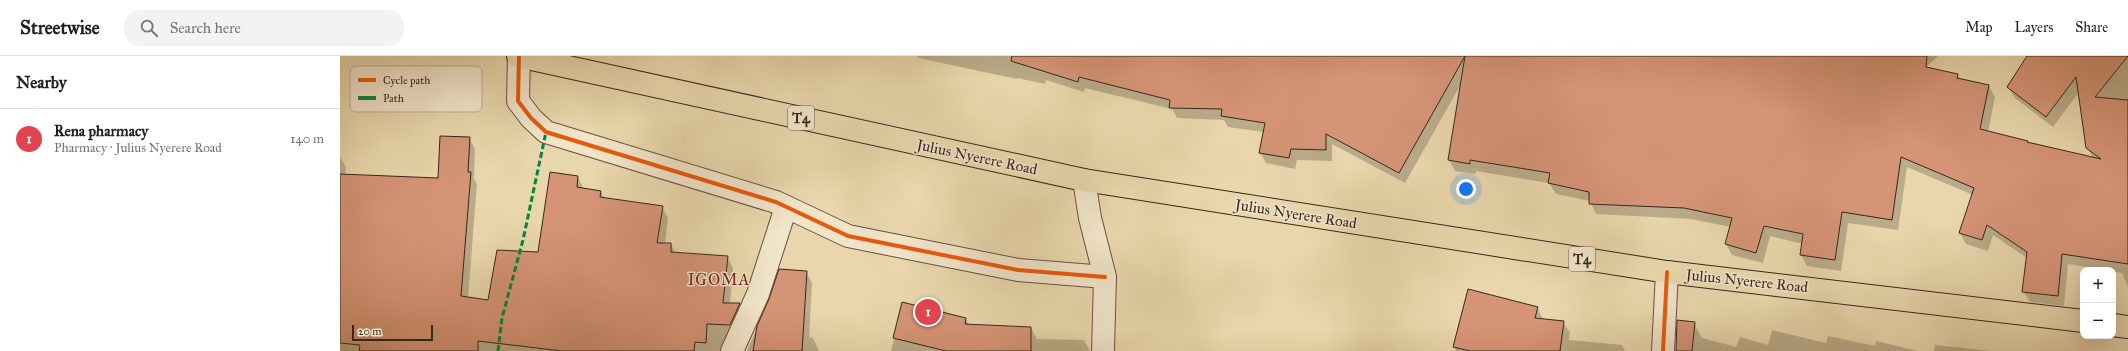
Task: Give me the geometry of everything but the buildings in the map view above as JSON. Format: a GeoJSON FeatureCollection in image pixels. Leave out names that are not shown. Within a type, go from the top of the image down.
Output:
{"type":"FeatureCollection","features":[{"type":"Feature","properties":{"kind":"highway","name":"Julius Nyerere Road"},"geometry":{"type":"LineString","coordinates":[[518,56],[1084,180],[1667,272],[2080,321]]}},
{"type":"Feature","properties":{"kind":"highway"},"geometry":{"type":"LineString","coordinates":[[2116,325],[2128,327]]}},
{"type":"Feature","properties":{"kind":"street"},"geometry":{"type":"LineString","coordinates":[[518,56],[518,101],[531,118],[546,132],[776,202],[848,236],[1018,270],[1105,277]]}},
{"type":"Feature","properties":{"kind":"street"},"geometry":{"type":"LineString","coordinates":[[1084,180],[1090,218],[1105,277],[1103,351]]}},
{"type":"Feature","properties":{"kind":"street"},"geometry":{"type":"LineString","coordinates":[[732,351],[758,294],[786,207]]}},
{"type":"Feature","properties":{"kind":"street"},"geometry":{"type":"LineString","coordinates":[[1663,351],[1667,272]]}},
{"type":"Feature","properties":{"kind":"marked path"},"geometry":{"type":"LineString","coordinates":[[498,351],[502,318],[523,240],[546,132]]}},
{"type":"Feature","properties":{"kind":"cycle path"},"geometry":{"type":"LineString","coordinates":[[519,56],[518,101],[531,118],[546,132],[776,202],[848,236],[1018,270],[1105,277]]}},
{"type":"Feature","properties":{"kind":"cycle path"},"geometry":{"type":"LineString","coordinates":[[1663,351],[1667,272]]}},
{"type":"Feature","properties":{"kind":"place","name":"Rena pharmacy"},"geometry":{"type":"Point","coordinates":[928,312]}},
{"type":"Feature","properties":{"kind":"district","name":"IGOMA"},"geometry":{"type":"Point","coordinates":[719,279]}}]}
